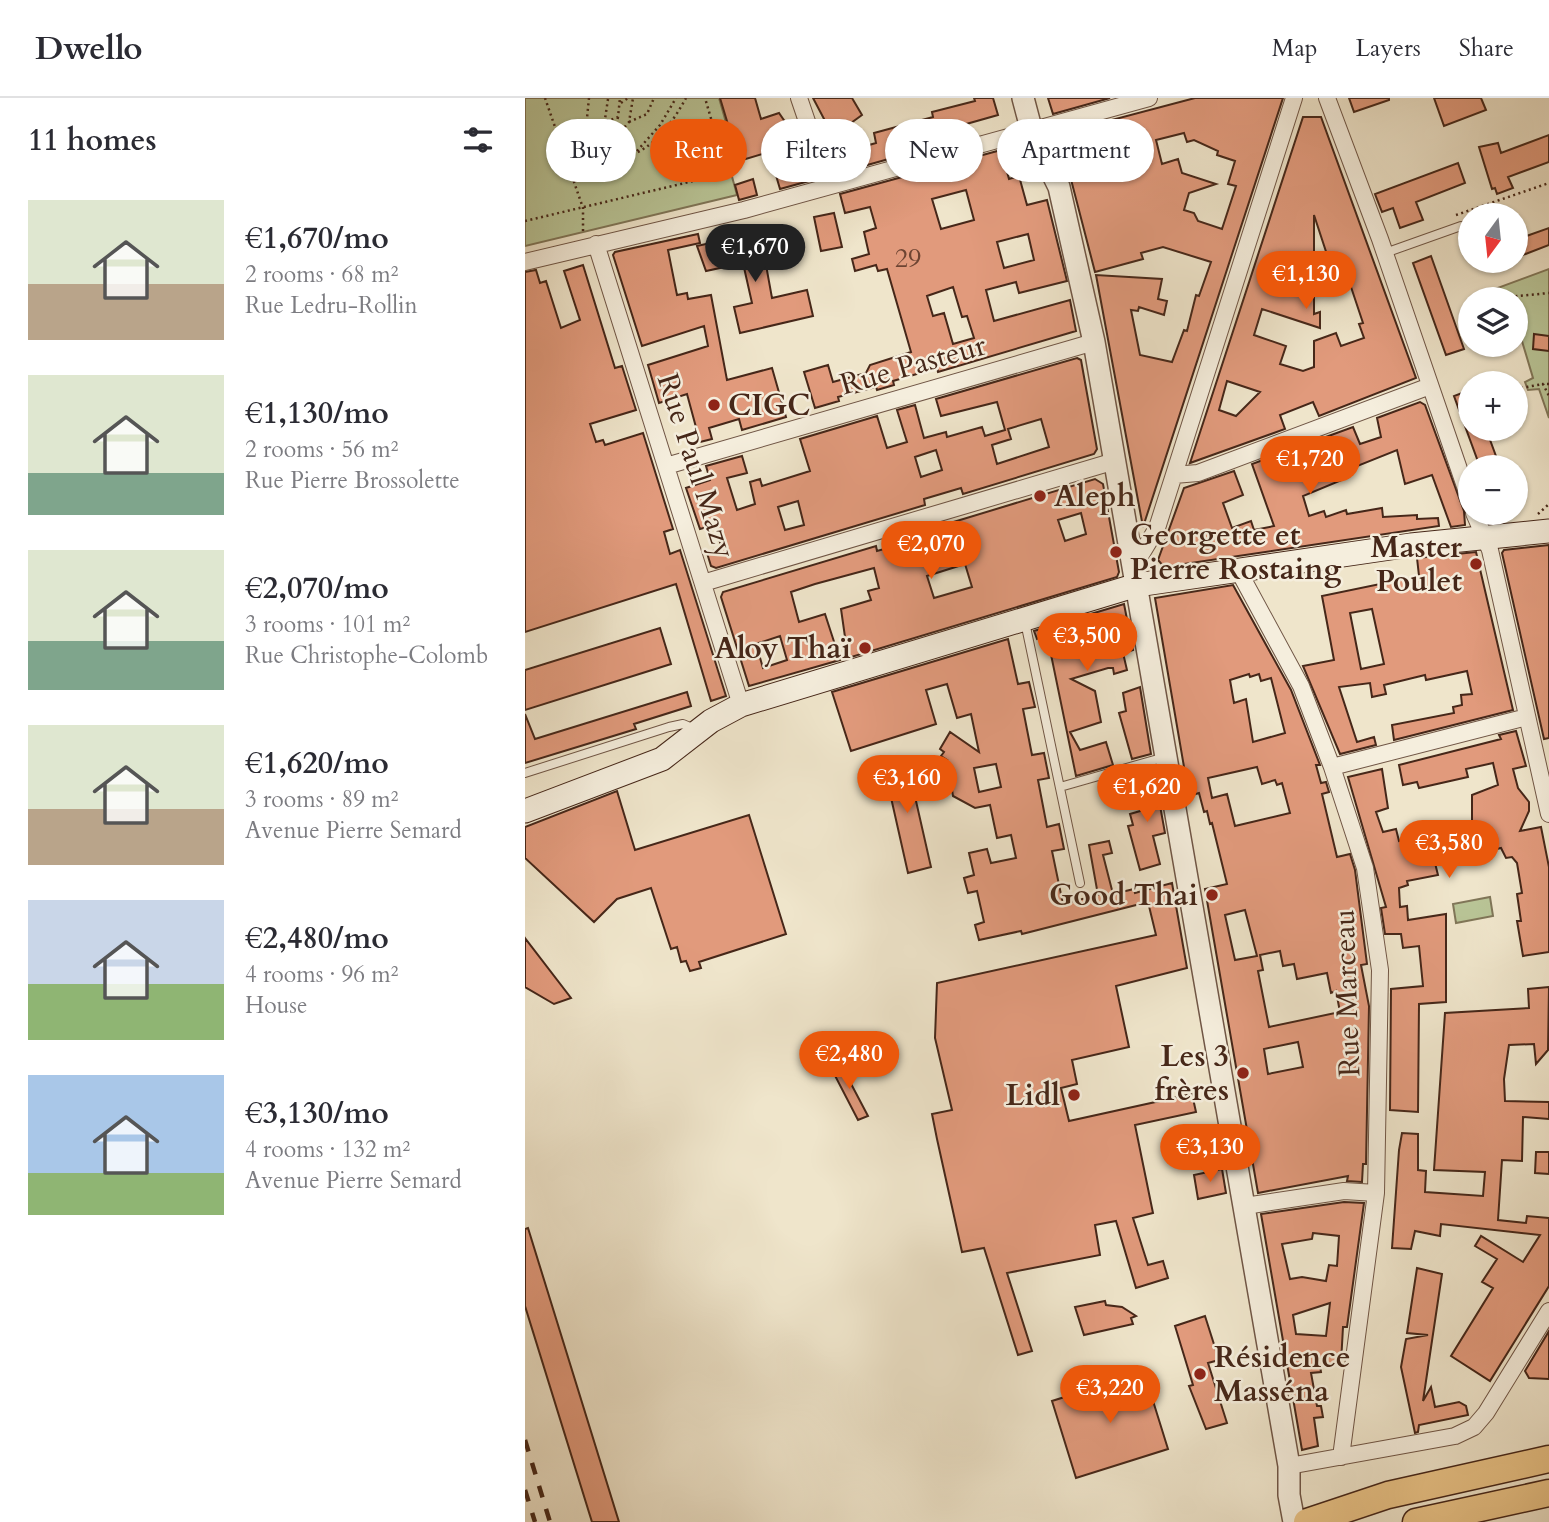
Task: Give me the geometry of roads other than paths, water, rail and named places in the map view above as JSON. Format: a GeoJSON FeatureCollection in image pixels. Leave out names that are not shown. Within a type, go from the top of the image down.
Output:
{"type":"FeatureCollection","features":[{"type":"Feature","properties":{"kind":"highway"},"geometry":{"type":"LineString","coordinates":[[1307,1522],[1388,1495],[1549,1459]]}},
{"type":"Feature","properties":{"kind":"highway"},"geometry":{"type":"LineString","coordinates":[[1416,1522],[1549,1493]]}},
{"type":"Feature","properties":{"kind":"main road"},"geometry":{"type":"LineString","coordinates":[[525,811],[662,759],[698,731],[741,705],[1024,619],[1136,575],[1237,568],[1483,537],[1540,526]]}},
{"type":"Feature","properties":{"kind":"street"},"geometry":{"type":"LineString","coordinates":[[799,98],[829,186]]}},
{"type":"Feature","properties":{"kind":"street"},"geometry":{"type":"LineString","coordinates":[[1023,98],[1029,119]]}},
{"type":"Feature","properties":{"kind":"street"},"geometry":{"type":"LineString","coordinates":[[1077,119],[1149,98]]}},
{"type":"Feature","properties":{"kind":"street"},"geometry":{"type":"LineString","coordinates":[[1136,575],[1157,528],[1294,98]]}},
{"type":"Feature","properties":{"kind":"street"},"geometry":{"type":"LineString","coordinates":[[1327,98],[1385,253],[1458,466]]}},
{"type":"Feature","properties":{"kind":"street"},"geometry":{"type":"LineString","coordinates":[[525,262],[997,141]]}},
{"type":"Feature","properties":{"kind":"street"},"geometry":{"type":"LineString","coordinates":[[1057,182],[1094,342],[1136,575],[1288,1459],[1289,1495],[1294,1522]]}},
{"type":"Feature","properties":{"kind":"street","name":"Rue Paul Mazy"},"geometry":{"type":"LineString","coordinates":[[596,244],[741,705]]}},
{"type":"Feature","properties":{"kind":"street","name":"Rue Pasteur"},"geometry":{"type":"LineString","coordinates":[[666,466],[1094,342]]}},
{"type":"Feature","properties":{"kind":"street"},"geometry":{"type":"LineString","coordinates":[[1174,475],[1198,473],[1430,386]]}},
{"type":"Feature","properties":{"kind":"street"},"geometry":{"type":"LineString","coordinates":[[703,583],[1115,461]]}},
{"type":"Feature","properties":{"kind":"street"},"geometry":{"type":"LineString","coordinates":[[1478,525],[1490,550],[1549,814]]}},
{"type":"Feature","properties":{"kind":"street","name":"Rue Marceau"},"geometry":{"type":"LineString","coordinates":[[1237,568],[1304,692],[1332,767],[1365,868],[1380,970],[1376,1194],[1342,1449]]}},
{"type":"Feature","properties":{"kind":"street"},"geometry":{"type":"LineString","coordinates":[[1332,767],[1527,717]]}},
{"type":"Feature","properties":{"kind":"street"},"geometry":{"type":"LineString","coordinates":[[1245,1206],[1344,1191],[1376,1194]]}},
{"type":"Feature","properties":{"kind":"street"},"geometry":{"type":"LineString","coordinates":[[1288,1459],[1342,1449],[1455,1436],[1474,1427],[1486,1413],[1549,1311]]}},
{"type":"Feature","properties":{"kind":"lane"},"geometry":{"type":"LineString","coordinates":[[1385,253],[1458,227]]}},
{"type":"Feature","properties":{"kind":"lane"},"geometry":{"type":"LineString","coordinates":[[1024,619],[1080,883]]}},
{"type":"Feature","properties":{"kind":"lane"},"geometry":{"type":"LineString","coordinates":[[525,773],[669,727],[683,724],[698,731]]}},
{"type":"Feature","properties":{"kind":"lane"},"geometry":{"type":"LineString","coordinates":[[1060,787],[1167,756]]}},
{"type":"Feature","properties":{"kind":"railway"},"geometry":{"type":"LineString","coordinates":[[525,1440],[550,1522]]}},
{"type":"Feature","properties":{"kind":"railway"},"geometry":{"type":"LineString","coordinates":[[525,1490],[535,1522]]}},
{"type":"Feature","properties":{"kind":"place","name":"CIGC"},"geometry":{"type":"Point","coordinates":[714,405]}},
{"type":"Feature","properties":{"kind":"place","name":"Aleph"},"geometry":{"type":"Point","coordinates":[1040,496]}},
{"type":"Feature","properties":{"kind":"place","name":"Georgette et Pierre Rostaing"},"geometry":{"type":"Point","coordinates":[1116,552]}},
{"type":"Feature","properties":{"kind":"place","name":"Master Poulet"},"geometry":{"type":"Point","coordinates":[1476,564]}},
{"type":"Feature","properties":{"kind":"place","name":"Aloy Thaï"},"geometry":{"type":"Point","coordinates":[865,648]}},
{"type":"Feature","properties":{"kind":"place","name":"Good Thai"},"geometry":{"type":"Point","coordinates":[1212,895]}},
{"type":"Feature","properties":{"kind":"place","name":"Les 3 frères"},"geometry":{"type":"Point","coordinates":[1243,1073]}},
{"type":"Feature","properties":{"kind":"place","name":"Lidl"},"geometry":{"type":"Point","coordinates":[1074,1095]}},
{"type":"Feature","properties":{"kind":"place","name":"Résidence Masséna"},"geometry":{"type":"Point","coordinates":[1200,1374]}}]}
